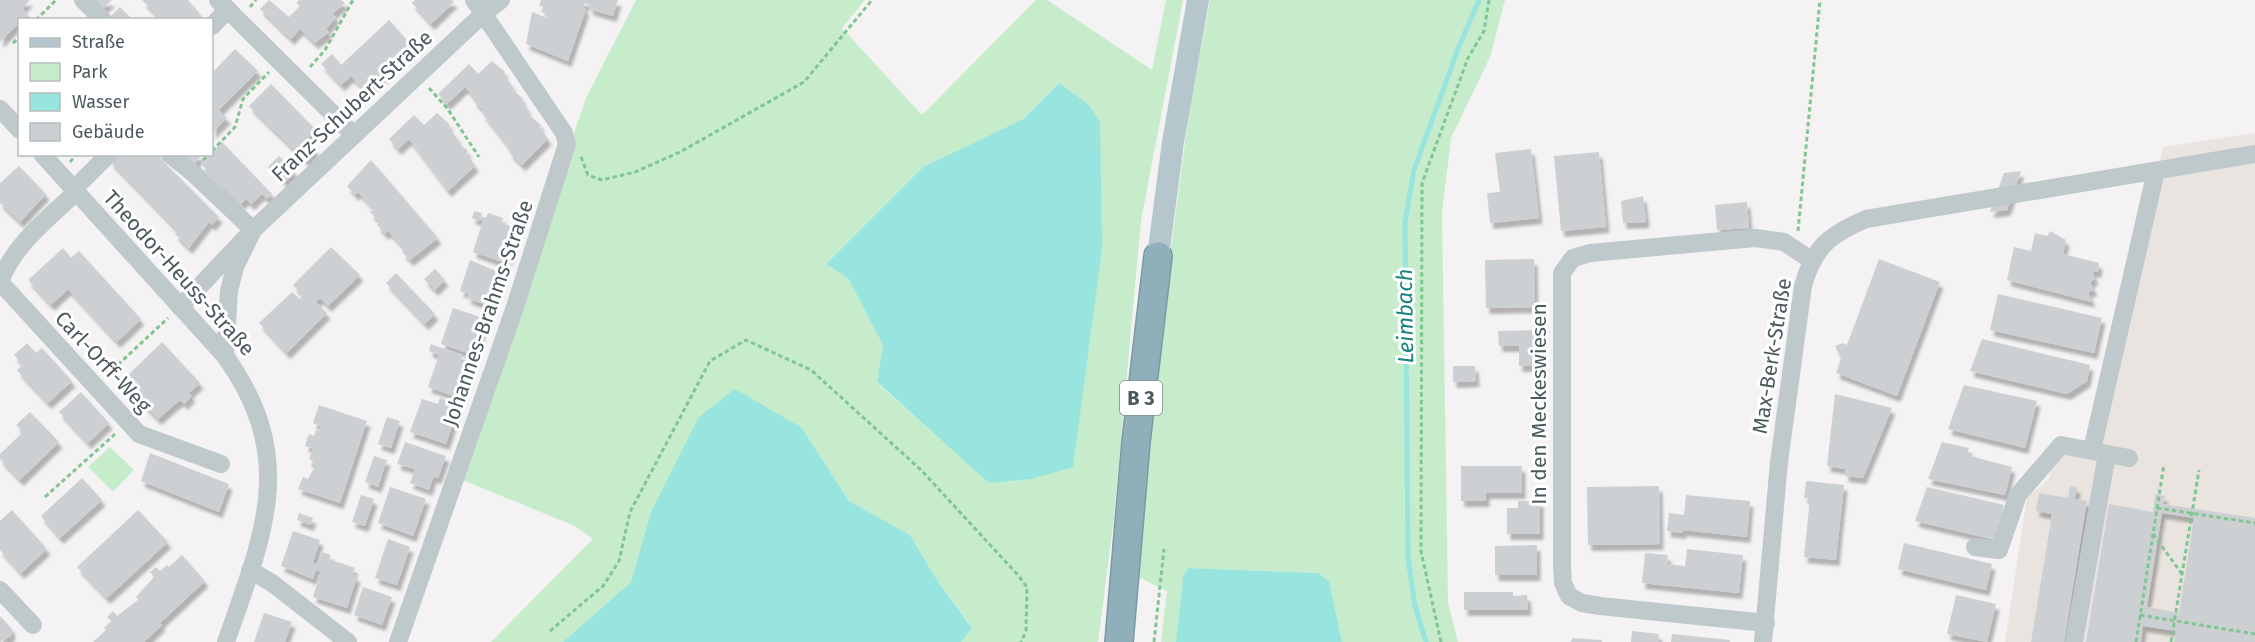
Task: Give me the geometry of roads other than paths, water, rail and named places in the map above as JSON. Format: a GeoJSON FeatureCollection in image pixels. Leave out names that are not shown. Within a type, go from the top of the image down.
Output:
{"type":"FeatureCollection","features":[{"type":"Feature","properties":{"kind":"highway","name":"B 3"},"geometry":{"type":"LineString","coordinates":[[1119,642],[1136,442],[1158,256]]}},
{"type":"Feature","properties":{"kind":"main road","name":"B 3"},"geometry":{"type":"LineString","coordinates":[[1158,256],[1173,142],[1198,0]]}},
{"type":"Feature","properties":{"kind":"street"},"geometry":{"type":"LineString","coordinates":[[83,0],[101,18]]}},
{"type":"Feature","properties":{"kind":"street","name":"Franz-Schubert-Straße"},"geometry":{"type":"LineString","coordinates":[[180,307],[253,230],[418,76],[478,7],[501,0]]}},
{"type":"Feature","properties":{"kind":"street"},"geometry":{"type":"LineString","coordinates":[[213,24],[223,5],[354,135]]}},
{"type":"Feature","properties":{"kind":"street","name":"Johannes-Brahms-Straße"},"geometry":{"type":"LineString","coordinates":[[398,642],[514,310],[567,140],[478,7]]}},
{"type":"Feature","properties":{"kind":"street"},"geometry":{"type":"LineString","coordinates":[[0,109],[18,128]]}},
{"type":"Feature","properties":{"kind":"street","name":"Max-Berk-Straße"},"geometry":{"type":"LineString","coordinates":[[1763,642],[1779,462],[1803,286],[1803,254],[1844,228],[1866,219],[2255,154]]}},
{"type":"Feature","properties":{"kind":"street","name":"Theodor-Heuss-Straße"},"geometry":{"type":"LineString","coordinates":[[44,156],[225,356],[243,382],[258,416],[269,467],[266,520],[226,642]]}},
{"type":"Feature","properties":{"kind":"street"},"geometry":{"type":"LineString","coordinates":[[0,282],[14,254],[107,156]]}},
{"type":"Feature","properties":{"kind":"street"},"geometry":{"type":"LineString","coordinates":[[172,156],[192,172],[253,230]]}},
{"type":"Feature","properties":{"kind":"street"},"geometry":{"type":"LineString","coordinates":[[2074,642],[2099,452],[2156,171]]}},
{"type":"Feature","properties":{"kind":"street","name":"Franz-Schubert-Straße"},"geometry":{"type":"LineString","coordinates":[[225,356],[229,291],[235,267],[253,230]]}},
{"type":"Feature","properties":{"kind":"street","name":"In den Meckeswiesen"},"geometry":{"type":"LineString","coordinates":[[1766,623],[1600,606],[1582,603],[1569,596],[1563,583],[1562,567],[1562,273],[1573,258],[1590,253],[1755,238],[1784,242],[1803,254]]}},
{"type":"Feature","properties":{"kind":"street","name":"Carl-Orff-Weg"},"geometry":{"type":"LineString","coordinates":[[0,282],[128,423],[144,437],[221,464]]}},
{"type":"Feature","properties":{"kind":"street"},"geometry":{"type":"LineString","coordinates":[[1975,547],[1999,550],[2018,495],[2061,445],[2129,458]]}},
{"type":"Feature","properties":{"kind":"street"},"geometry":{"type":"LineString","coordinates":[[250,570],[272,583],[348,642]]}},
{"type":"Feature","properties":{"kind":"street"},"geometry":{"type":"LineString","coordinates":[[0,590],[33,625]]}},
{"type":"Feature","properties":{"kind":"water"},"geometry":{"type":"Polygon","coordinates":[[[1059,83],[1089,105],[1100,122],[1102,249],[1073,467],[1031,479],[989,483],[877,382],[883,345],[848,278],[826,264],[923,167],[1023,119],[1059,83]]]}},
{"type":"Feature","properties":{"kind":"water"},"geometry":{"type":"Polygon","coordinates":[[[735,389],[802,428],[849,501],[910,535],[937,580],[972,628],[961,642],[563,642],[631,582],[651,512],[699,417],[735,389]]]}},
{"type":"Feature","properties":{"kind":"water"},"geometry":{"type":"Polygon","coordinates":[[[1188,568],[1318,573],[1329,581],[1342,642],[1176,642],[1183,577],[1188,568]]]}},
{"type":"Feature","properties":{"kind":"waterway","name":"Leimbach"},"geometry":{"type":"LineString","coordinates":[[1426,642],[1415,606],[1408,558],[1405,223],[1414,170],[1458,49],[1479,0]]}}]}
